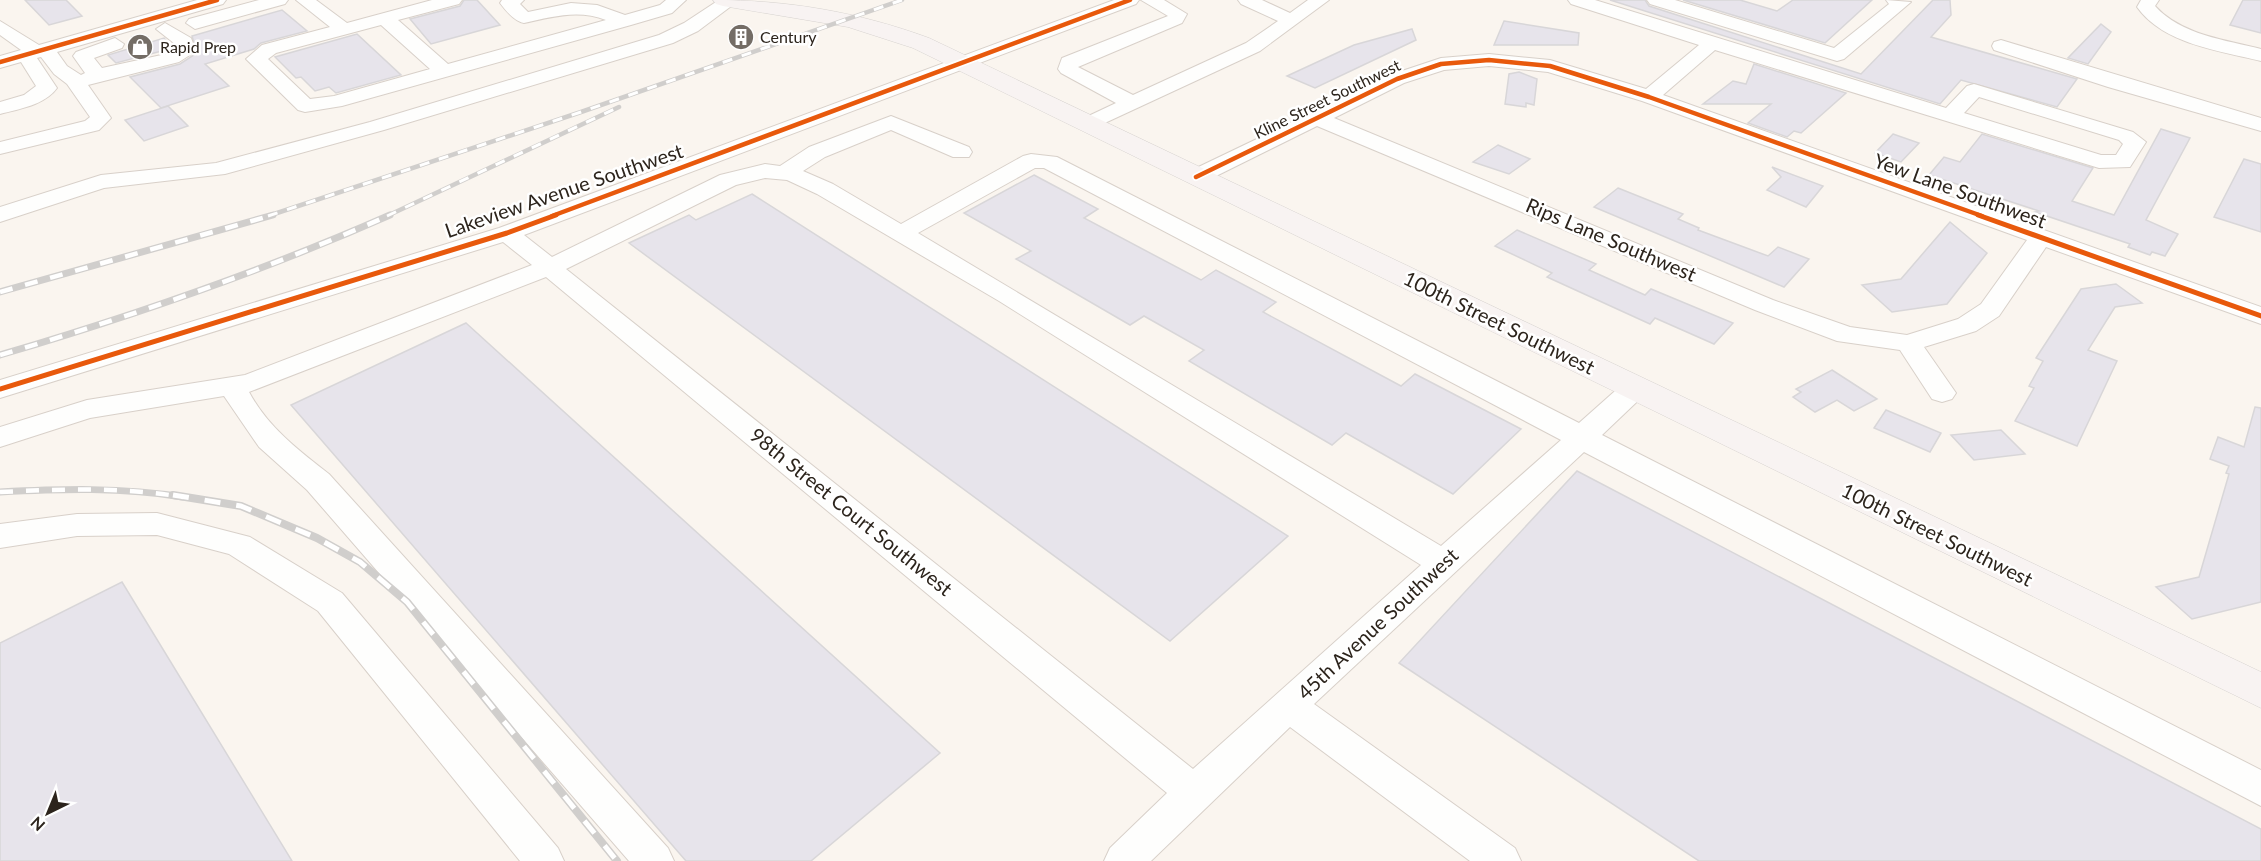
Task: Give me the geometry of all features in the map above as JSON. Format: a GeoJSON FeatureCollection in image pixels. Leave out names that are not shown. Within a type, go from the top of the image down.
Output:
{"type":"FeatureCollection","features":[{"type":"Feature","properties":{"kind":"main road","name":"100th Street Southwest"},"geometry":{"type":"LineString","coordinates":[[723,0],[835,16],[890,30],[963,63],[2261,691]]}},
{"type":"Feature","properties":{"kind":"street"},"geometry":{"type":"LineString","coordinates":[[85,79],[96,74],[83,56],[158,24],[176,12],[217,0]]}},
{"type":"Feature","properties":{"kind":"street"},"geometry":{"type":"LineString","coordinates":[[176,12],[191,23],[203,23],[279,0]]}},
{"type":"Feature","properties":{"kind":"street"},"geometry":{"type":"LineString","coordinates":[[305,0],[344,29]]}},
{"type":"Feature","properties":{"kind":"street"},"geometry":{"type":"LineString","coordinates":[[453,0],[269,49],[256,59],[305,106],[335,102],[666,9],[677,0]]}},
{"type":"Feature","properties":{"kind":"street"},"geometry":{"type":"LineString","coordinates":[[515,0],[509,3],[524,18],[567,4],[597,10],[625,21]]}},
{"type":"Feature","properties":{"kind":"street","name":"Lakeview Avenue Southwest"},"geometry":{"type":"LineString","coordinates":[[0,389],[507,233],[1130,0]]}},
{"type":"Feature","properties":{"kind":"street"},"geometry":{"type":"LineString","coordinates":[[1132,103],[1068,69],[1069,62],[1176,19],[1178,14],[1150,0]]}},
{"type":"Feature","properties":{"kind":"street"},"geometry":{"type":"LineString","coordinates":[[1169,9],[1192,0]]}},
{"type":"Feature","properties":{"kind":"street"},"geometry":{"type":"LineString","coordinates":[[1247,0],[1292,20]]}},
{"type":"Feature","properties":{"kind":"street"},"geometry":{"type":"LineString","coordinates":[[1086,124],[1253,47],[1320,0]]}},
{"type":"Feature","properties":{"kind":"street"},"geometry":{"type":"LineString","coordinates":[[1577,0],[1950,116],[2115,163],[2122,162],[2135,142],[2126,136],[1974,90],[1950,116]]}},
{"type":"Feature","properties":{"kind":"street"},"geometry":{"type":"LineString","coordinates":[[1656,0],[1837,55],[1902,2],[1895,0]]}},
{"type":"Feature","properties":{"kind":"street"},"geometry":{"type":"LineString","coordinates":[[2150,0],[2146,7],[2159,21],[2182,32],[2261,55]]}},
{"type":"Feature","properties":{"kind":"street"},"geometry":{"type":"LineString","coordinates":[[0,215],[101,182],[217,169],[377,126],[666,39],[691,27],[729,1]]}},
{"type":"Feature","properties":{"kind":"street"},"geometry":{"type":"LineString","coordinates":[[384,18],[443,70]]}},
{"type":"Feature","properties":{"kind":"street"},"geometry":{"type":"LineString","coordinates":[[0,62],[36,52],[158,24],[184,42],[186,51],[172,58],[85,79],[70,79],[55,63],[36,52],[5,35]]}},
{"type":"Feature","properties":{"kind":"street"},"geometry":{"type":"LineString","coordinates":[[1046,32],[1089,54]]}},
{"type":"Feature","properties":{"kind":"street"},"geometry":{"type":"LineString","coordinates":[[1649,97],[1712,43]]}},
{"type":"Feature","properties":{"kind":"street"},"geometry":{"type":"LineString","coordinates":[[2001,46],[2115,83],[2261,125]]}},
{"type":"Feature","properties":{"kind":"street"},"geometry":{"type":"LineString","coordinates":[[0,108],[31,99],[47,88],[36,52]]}},
{"type":"Feature","properties":{"kind":"street","name":"Kline Street Southwest"},"geometry":{"type":"LineString","coordinates":[[1196,177],[1420,69],[1465,61],[1508,61],[1550,66],[1649,97]]}},
{"type":"Feature","properties":{"kind":"street"},"geometry":{"type":"LineString","coordinates":[[0,148],[92,126],[101,118],[85,79]]}},
{"type":"Feature","properties":{"kind":"street","name":"Yew Lane Southwest"},"geometry":{"type":"LineString","coordinates":[[1649,97],[2261,316]]}},
{"type":"Feature","properties":{"kind":"street","name":"Rips Lane Southwest"},"geometry":{"type":"LineString","coordinates":[[1319,119],[1817,326],[1846,335],[1908,343],[1966,325],[1990,310],[2041,238]]}},
{"type":"Feature","properties":{"kind":"street"},"geometry":{"type":"LineString","coordinates":[[784,173],[817,152],[891,122],[961,152]]}},
{"type":"Feature","properties":{"kind":"street"},"geometry":{"type":"LineString","coordinates":[[901,233],[1031,161],[1049,162],[2261,789]]}},
{"type":"Feature","properties":{"kind":"street"},"geometry":{"type":"LineString","coordinates":[[0,437],[87,409],[250,383],[550,267],[728,180],[765,171],[792,174],[825,189],[1018,302],[1444,564]]}},
{"type":"Feature","properties":{"kind":"street","name":"98th Street Court Southwest"},"geometry":{"type":"LineString","coordinates":[[507,233],[1194,792]]}},
{"type":"Feature","properties":{"kind":"street"},"geometry":{"type":"LineString","coordinates":[[1908,343],[1942,393]]}},
{"type":"Feature","properties":{"kind":"street"},"geometry":{"type":"LineString","coordinates":[[232,386],[248,416],[269,442],[318,482],[654,861]]}},
{"type":"Feature","properties":{"kind":"street","name":"45th Avenue Southwest"},"geometry":{"type":"LineString","coordinates":[[1124,861],[1194,792],[1634,388]]}},
{"type":"Feature","properties":{"kind":"street"},"geometry":{"type":"LineString","coordinates":[[0,536],[77,525],[157,524],[239,545],[330,602],[544,861]]}},
{"type":"Feature","properties":{"kind":"street"},"geometry":{"type":"LineString","coordinates":[[1289,706],[1501,861]]}},
{"type":"Feature","properties":{"kind":"building"},"geometry":{"type":"Polygon","coordinates":[[[25,0],[66,0],[82,16],[49,25],[25,0]]]}},
{"type":"Feature","properties":{"kind":"building"},"geometry":{"type":"Polygon","coordinates":[[[464,0],[477,0],[500,25],[431,44],[410,19],[460,6],[464,0]]]}},
{"type":"Feature","properties":{"kind":"building"},"geometry":{"type":"Polygon","coordinates":[[[1610,0],[1645,0],[1649,6],[1861,74],[1933,0],[1950,0],[1951,15],[1931,37],[2077,79],[2057,107],[1961,80],[1940,104],[1610,0]]]}},
{"type":"Feature","properties":{"kind":"building"},"geometry":{"type":"Polygon","coordinates":[[[1683,0],[1740,0],[1777,11],[1793,0],[1872,0],[1825,43],[1683,0]]]}},
{"type":"Feature","properties":{"kind":"building"},"geometry":{"type":"Polygon","coordinates":[[[2243,0],[2261,0],[2261,33],[2230,25],[2243,0]]]}},
{"type":"Feature","properties":{"kind":"building"},"geometry":{"type":"Polygon","coordinates":[[[282,10],[307,31],[261,43],[254,49],[205,64],[229,86],[161,108],[130,77],[180,64],[197,53],[192,36],[282,10]]]}},
{"type":"Feature","properties":{"kind":"building"},"geometry":{"type":"Polygon","coordinates":[[[1504,21],[1579,33],[1578,45],[1494,45],[1504,21]]]}},
{"type":"Feature","properties":{"kind":"building"},"geometry":{"type":"Polygon","coordinates":[[[2101,24],[2111,32],[2088,64],[2068,58],[2101,24]]]}},
{"type":"Feature","properties":{"kind":"building"},"geometry":{"type":"Polygon","coordinates":[[[1412,29],[1416,40],[1315,88],[1287,76],[1354,45],[1412,29]]]}},
{"type":"Feature","properties":{"kind":"building"},"geometry":{"type":"Polygon","coordinates":[[[357,34],[401,75],[336,93],[329,87],[315,91],[301,77],[296,78],[275,57],[357,34]]]}},
{"type":"Feature","properties":{"kind":"building"},"geometry":{"type":"Polygon","coordinates":[[[164,38],[173,48],[116,63],[108,55],[164,38]]]}},
{"type":"Feature","properties":{"kind":"building"},"geometry":{"type":"Polygon","coordinates":[[[1754,64],[1846,93],[1801,133],[1794,131],[1787,137],[1748,123],[1771,104],[1703,104],[1733,81],[1746,84],[1754,64]]]}},
{"type":"Feature","properties":{"kind":"building"},"geometry":{"type":"Polygon","coordinates":[[[1519,72],[1537,79],[1534,105],[1526,103],[1526,107],[1505,104],[1509,74],[1519,72]]]}},
{"type":"Feature","properties":{"kind":"building"},"geometry":{"type":"Polygon","coordinates":[[[168,106],[188,126],[144,141],[125,120],[168,106]]]}},
{"type":"Feature","properties":{"kind":"building"},"geometry":{"type":"Polygon","coordinates":[[[2161,129],[2190,138],[2146,220],[2178,234],[2165,256],[2152,252],[2150,255],[2128,247],[2130,244],[2035,212],[2039,211],[1929,175],[1944,157],[1960,162],[1982,134],[2093,168],[2072,201],[2114,215],[2161,129]]]}},
{"type":"Feature","properties":{"kind":"building"},"geometry":{"type":"Polygon","coordinates":[[[1893,134],[1919,143],[1901,162],[1875,153],[1893,134]]]}},
{"type":"Feature","properties":{"kind":"building"},"geometry":{"type":"Polygon","coordinates":[[[1498,145],[1530,159],[1509,174],[1473,162],[1498,145]]]}},
{"type":"Feature","properties":{"kind":"building"},"geometry":{"type":"Polygon","coordinates":[[[2244,159],[2261,164],[2261,232],[2214,217],[2244,159]]]}},
{"type":"Feature","properties":{"kind":"building"},"geometry":{"type":"Polygon","coordinates":[[[1772,167],[1823,186],[1806,207],[1767,190],[1781,177],[1772,167]]]}},
{"type":"Feature","properties":{"kind":"building"},"geometry":{"type":"Polygon","coordinates":[[[1034,175],[1098,209],[1084,218],[1201,280],[1216,270],[1276,302],[1263,312],[1401,386],[1415,374],[1521,429],[1453,494],[1346,433],[1332,445],[1189,361],[1204,350],[1144,316],[1130,325],[1016,259],[1031,251],[964,213],[1034,175]]]}},
{"type":"Feature","properties":{"kind":"building"},"geometry":{"type":"Polygon","coordinates":[[[1618,188],[1683,214],[1678,219],[1699,228],[1698,230],[1768,256],[1778,247],[1809,259],[1784,287],[1594,207],[1618,188]]]}},
{"type":"Feature","properties":{"kind":"building"},"geometry":{"type":"Polygon","coordinates":[[[752,194],[1288,536],[1170,641],[629,243],[689,215],[696,220],[752,194]]]}},
{"type":"Feature","properties":{"kind":"building"},"geometry":{"type":"Polygon","coordinates":[[[1950,222],[1987,253],[1947,304],[1892,312],[1862,285],[1901,279],[1950,222]]]}},
{"type":"Feature","properties":{"kind":"building"},"geometry":{"type":"Polygon","coordinates":[[[1517,230],[1596,264],[1589,270],[1645,295],[1651,289],[1733,323],[1714,344],[1655,318],[1650,324],[1547,277],[1552,273],[1495,246],[1517,230]]]}},
{"type":"Feature","properties":{"kind":"building"},"geometry":{"type":"Polygon","coordinates":[[[2116,284],[2142,303],[2115,307],[2088,350],[2117,361],[2077,446],[2015,421],[2034,388],[2029,386],[2043,361],[2036,358],[2081,289],[2116,284]]]}},
{"type":"Feature","properties":{"kind":"building"},"geometry":{"type":"Polygon","coordinates":[[[466,323],[940,753],[811,861],[686,861],[291,405],[466,323]]]}},
{"type":"Feature","properties":{"kind":"building"},"geometry":{"type":"Polygon","coordinates":[[[1832,370],[1877,399],[1854,411],[1837,400],[1815,412],[1793,397],[1801,392],[1796,389],[1832,370]]]}},
{"type":"Feature","properties":{"kind":"building"},"geometry":{"type":"Polygon","coordinates":[[[2255,407],[2261,408],[2261,602],[2192,619],[2156,587],[2199,577],[2229,474],[2226,473],[2229,466],[2210,459],[2218,437],[2244,447],[2255,407]]]}},
{"type":"Feature","properties":{"kind":"building"},"geometry":{"type":"Polygon","coordinates":[[[1886,410],[1941,433],[1930,452],[1874,428],[1886,410]]]}},
{"type":"Feature","properties":{"kind":"building"},"geometry":{"type":"Polygon","coordinates":[[[2001,430],[2025,454],[1974,460],[1951,435],[2001,430]]]}},
{"type":"Feature","properties":{"kind":"building"},"geometry":{"type":"Polygon","coordinates":[[[1577,471],[2261,829],[2261,861],[1699,861],[1399,663],[1577,471]]]}},
{"type":"Feature","properties":{"kind":"building"},"geometry":{"type":"Polygon","coordinates":[[[122,582],[292,861],[0,861],[0,643],[122,582]]]}},
{"type":"Feature","properties":{"kind":"railway"},"geometry":{"type":"LineString","coordinates":[[268,216],[581,112],[902,0]]}},
{"type":"Feature","properties":{"kind":"railway"},"geometry":{"type":"LineString","coordinates":[[387,216],[619,107]]}},
{"type":"Feature","properties":{"kind":"railway"},"geometry":{"type":"LineString","coordinates":[[0,292],[273,215]]}},
{"type":"Feature","properties":{"kind":"railway"},"geometry":{"type":"LineString","coordinates":[[0,355],[99,325],[197,291],[294,255],[390,215]]}},
{"type":"Feature","properties":{"kind":"railway"},"geometry":{"type":"LineString","coordinates":[[0,492],[114,490],[183,497]]}},
{"type":"Feature","properties":{"kind":"railway"},"geometry":{"type":"LineString","coordinates":[[173,495],[241,506],[317,538],[360,562],[407,602],[617,861]]}},
{"type":"Feature","properties":{"kind":"cycle path"},"geometry":{"type":"LineString","coordinates":[[0,62],[217,0]]}},
{"type":"Feature","properties":{"kind":"cycle path"},"geometry":{"type":"LineString","coordinates":[[0,389],[507,233],[1130,0]]}},
{"type":"Feature","properties":{"kind":"cycle path"},"geometry":{"type":"LineString","coordinates":[[1196,177],[1397,79],[1441,64],[1489,60],[1550,66],[1649,97],[2261,316]]}},
{"type":"Feature","properties":{"kind":"place","name":"Century"},"geometry":{"type":"Point","coordinates":[741,37]}},
{"type":"Feature","properties":{"kind":"place","name":"Rapid Prep"},"geometry":{"type":"Point","coordinates":[140,47]}}]}
